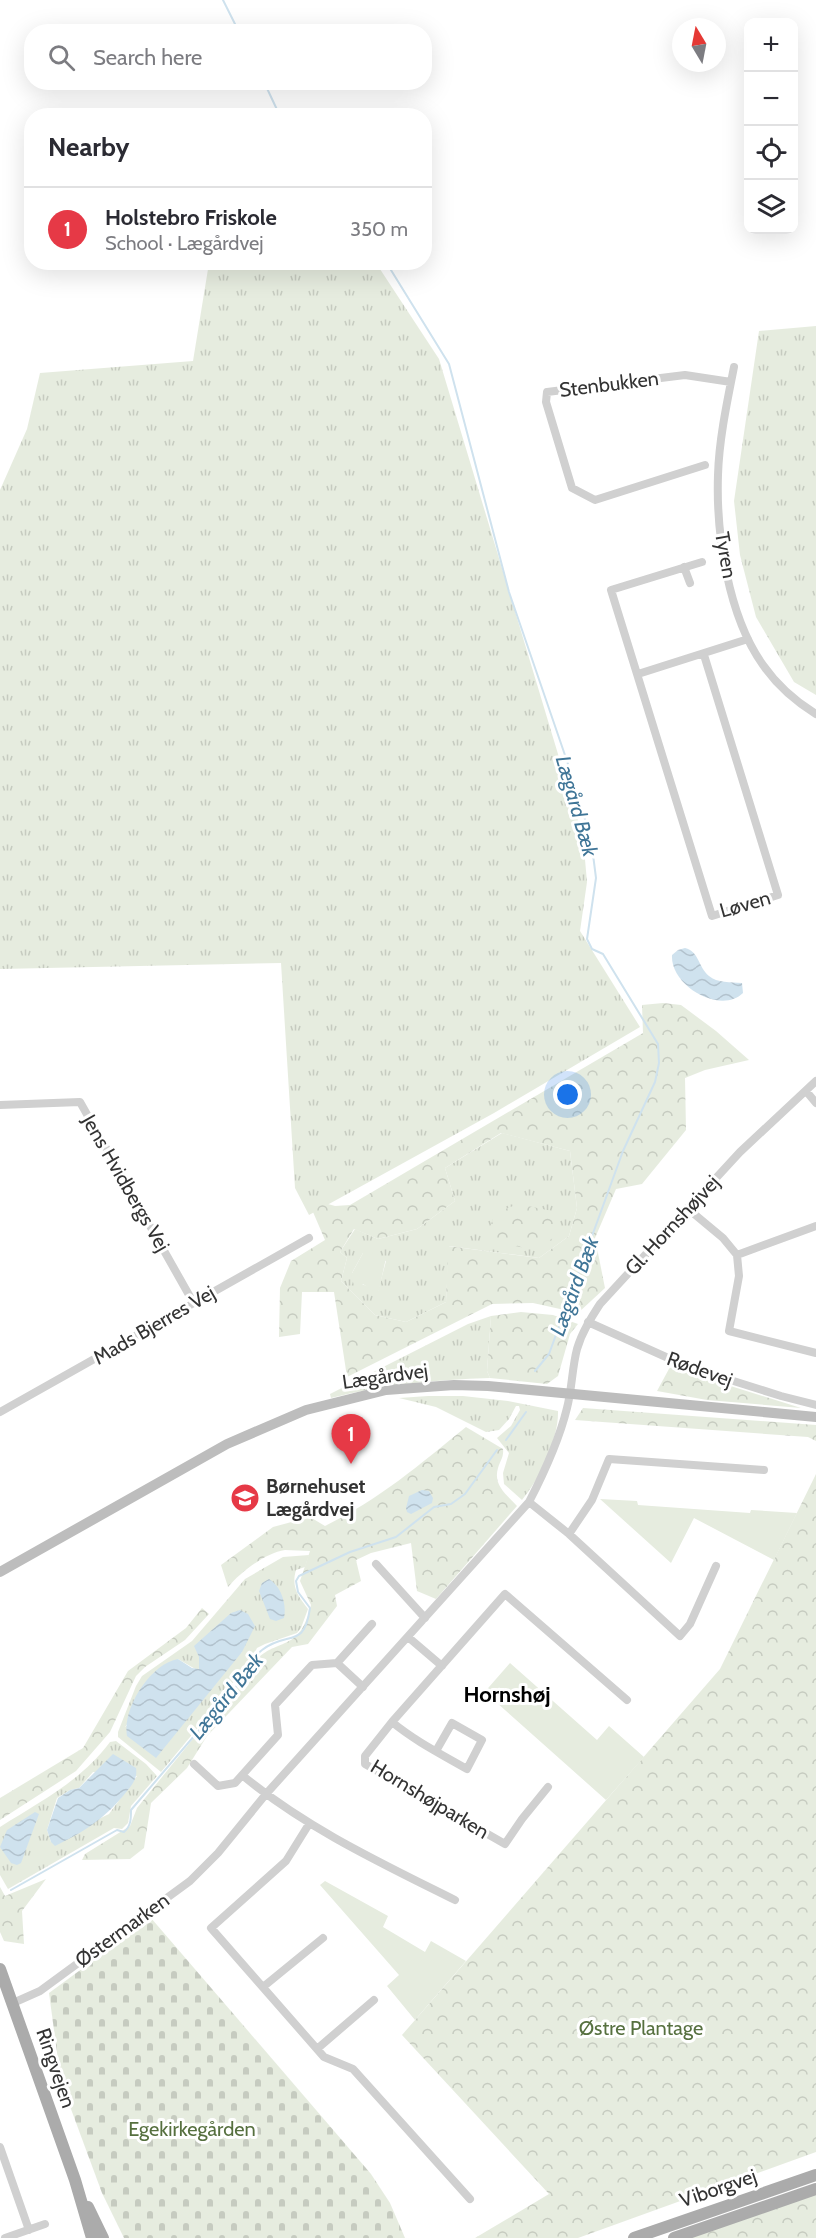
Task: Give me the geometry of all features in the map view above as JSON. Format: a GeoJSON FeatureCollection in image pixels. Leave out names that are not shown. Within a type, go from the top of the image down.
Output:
{"type":"FeatureCollection","features":[{"type":"Feature","properties":{"kind":"main road","name":"Ringvejen"},"geometry":{"type":"LineString","coordinates":[[0,1970],[75,2180],[92,2238]]}},
{"type":"Feature","properties":{"kind":"main road","name":"Viborgvej"},"geometry":{"type":"LineString","coordinates":[[633,2238],[816,2175]]}},
{"type":"Feature","properties":{"kind":"main road","name":"Ringvejen"},"geometry":{"type":"LineString","coordinates":[[75,2180],[103,2238]]}},
{"type":"Feature","properties":{"kind":"main road","name":"Viborgvej"},"geometry":{"type":"LineString","coordinates":[[674,2238],[816,2189]]}},
{"type":"Feature","properties":{"kind":"street","name":"Tyren"},"geometry":{"type":"LineString","coordinates":[[734,367],[718,474],[719,518],[727,571],[748,639],[762,664],[797,702],[816,714]]}},
{"type":"Feature","properties":{"kind":"street","name":"Stenbukken"},"geometry":{"type":"LineString","coordinates":[[705,465],[595,500],[573,488],[546,402],[547,392],[685,375],[731,382]]}},
{"type":"Feature","properties":{"kind":"street","name":"Løven"},"geometry":{"type":"LineString","coordinates":[[702,562],[611,590],[712,916],[778,895],[704,655]]}},
{"type":"Feature","properties":{"kind":"street"},"geometry":{"type":"LineString","coordinates":[[684,567],[690,583]]}},
{"type":"Feature","properties":{"kind":"street"},"geometry":{"type":"LineString","coordinates":[[638,675],[748,639]]}},
{"type":"Feature","properties":{"kind":"street","name":"Gl. Hornshøjvej"},"geometry":{"type":"LineString","coordinates":[[569,1394],[577,1351],[588,1322],[614,1287],[740,1152],[816,1082]]}},
{"type":"Feature","properties":{"kind":"street"},"geometry":{"type":"LineString","coordinates":[[807,1091],[816,1103]]}},
{"type":"Feature","properties":{"kind":"street","name":"Jens Hvidbergs Vej"},"geometry":{"type":"LineString","coordinates":[[0,1105],[80,1102],[193,1302]]}},
{"type":"Feature","properties":{"kind":"street"},"geometry":{"type":"LineString","coordinates":[[687,1208],[723,1238],[737,1255],[739,1275],[729,1331],[816,1353]]}},
{"type":"Feature","properties":{"kind":"street"},"geometry":{"type":"LineString","coordinates":[[737,1255],[816,1226]]}},
{"type":"Feature","properties":{"kind":"street","name":"Mads Bjerres Vej"},"geometry":{"type":"LineString","coordinates":[[0,1412],[309,1238]]}},
{"type":"Feature","properties":{"kind":"street","name":"Rødevej"},"geometry":{"type":"LineString","coordinates":[[588,1322],[686,1366],[816,1405]]}},
{"type":"Feature","properties":{"kind":"street","name":"Lægårdvej"},"geometry":{"type":"LineString","coordinates":[[0,1572],[227,1444],[306,1410],[352,1397],[416,1387],[465,1385],[816,1417]]}},
{"type":"Feature","properties":{"kind":"street"},"geometry":{"type":"LineString","coordinates":[[266,1794],[530,1502],[548,1467],[558,1439],[569,1394]]}},
{"type":"Feature","properties":{"kind":"street"},"geometry":{"type":"LineString","coordinates":[[569,1534],[592,1500],[609,1459],[764,1470]]}},
{"type":"Feature","properties":{"kind":"street"},"geometry":{"type":"LineString","coordinates":[[530,1502],[569,1534],[680,1636],[690,1624],[716,1566]]}},
{"type":"Feature","properties":{"kind":"street"},"geometry":{"type":"LineString","coordinates":[[376,1564],[425,1618]]}},
{"type":"Feature","properties":{"kind":"street","name":"Hornshøjparken"},"geometry":{"type":"LineString","coordinates":[[548,1787],[505,1844],[365,1764],[365,1756],[392,1722],[505,1594],[627,1700]]}},
{"type":"Feature","properties":{"kind":"street"},"geometry":{"type":"LineString","coordinates":[[194,1764],[218,1786],[235,1783],[278,1735],[275,1705],[312,1665],[337,1663],[372,1624]]}},
{"type":"Feature","properties":{"kind":"street"},"geometry":{"type":"LineString","coordinates":[[408,1637],[442,1666]]}},
{"type":"Feature","properties":{"kind":"street"},"geometry":{"type":"LineString","coordinates":[[337,1663],[363,1687]]}},
{"type":"Feature","properties":{"kind":"street"},"geometry":{"type":"LineString","coordinates":[[392,1722],[412,1738],[436,1752],[467,1769],[482,1740],[452,1722],[436,1752]]}},
{"type":"Feature","properties":{"kind":"street"},"geometry":{"type":"LineString","coordinates":[[242,1775],[309,1824],[455,1900]]}},
{"type":"Feature","properties":{"kind":"street","name":"Østermarken"},"geometry":{"type":"LineString","coordinates":[[13,2002],[40,1990],[190,1881],[218,1853],[266,1794]]}},
{"type":"Feature","properties":{"kind":"street"},"geometry":{"type":"LineString","coordinates":[[309,1824],[286,1861],[211,1928],[324,2057],[353,2069],[470,2199]]}},
{"type":"Feature","properties":{"kind":"street"},"geometry":{"type":"LineString","coordinates":[[263,1987],[323,1938]]}},
{"type":"Feature","properties":{"kind":"street"},"geometry":{"type":"LineString","coordinates":[[317,2049],[374,2000]]}},
{"type":"Feature","properties":{"kind":"street"},"geometry":{"type":"LineString","coordinates":[[0,2147],[29,2230]]}},
{"type":"Feature","properties":{"kind":"street"},"geometry":{"type":"LineString","coordinates":[[5,2238],[45,2224]]}},
{"type":"Feature","properties":{"kind":"green space"},"geometry":{"type":"Polygon","coordinates":[[[208,270],[381,270],[439,359],[583,837],[587,882],[580,931],[640,1027],[494,1113],[309,1215],[295,1188],[281,963],[0,969],[0,490],[27,429],[40,373],[193,361],[208,270]]]}},
{"type":"Feature","properties":{"kind":"green space"},"geometry":{"type":"Polygon","coordinates":[[[816,326],[816,695],[794,682],[756,617],[740,555],[734,501],[759,331],[816,326]]]}},
{"type":"Feature","properties":{"kind":"green space"},"geometry":{"type":"Polygon","coordinates":[[[663,1003],[681,1005],[749,1060],[705,1070],[685,1078],[686,1130],[642,1184],[616,1189],[595,1238],[605,1288],[578,1313],[533,1303],[492,1304],[347,1377],[334,1292],[302,1292],[300,1334],[279,1337],[280,1288],[291,1261],[325,1240],[307,1198],[335,1206],[350,1205],[643,1033],[642,1005],[663,1003]],[[501,1133],[445,1168],[455,1201],[417,1229],[378,1239],[354,1229],[340,1252],[347,1258],[341,1281],[375,1315],[406,1322],[446,1302],[448,1246],[539,1258],[569,1236],[577,1208],[570,1151],[501,1133]]]}},
{"type":"Feature","properties":{"kind":"green space"},"geometry":{"type":"Polygon","coordinates":[[[502,1133],[570,1151],[577,1208],[569,1236],[539,1258],[449,1246],[446,1302],[406,1322],[375,1315],[341,1281],[347,1258],[340,1252],[355,1229],[378,1239],[417,1229],[455,1201],[445,1168],[502,1133]],[[363,1253],[352,1273],[354,1284],[362,1284],[378,1291],[386,1261],[363,1253]]]}},
{"type":"Feature","properties":{"kind":"green space"},"geometry":{"type":"Polygon","coordinates":[[[518,1204],[552,1211],[557,1229],[556,1236],[535,1250],[496,1242],[490,1227],[495,1213],[518,1204]]]}},
{"type":"Feature","properties":{"kind":"green space"},"geometry":{"type":"Polygon","coordinates":[[[367,1251],[386,1258],[379,1290],[376,1293],[363,1284],[354,1285],[351,1275],[363,1253],[367,1251]]]}},
{"type":"Feature","properties":{"kind":"green space"},"geometry":{"type":"Polygon","coordinates":[[[521,1312],[553,1315],[578,1324],[570,1334],[558,1376],[547,1384],[490,1378],[487,1371],[491,1316],[521,1312]]]}},
{"type":"Feature","properties":{"kind":"green space"},"geometry":{"type":"Polygon","coordinates":[[[491,1316],[487,1371],[490,1378],[410,1384],[371,1389],[331,1398],[330,1394],[468,1324],[491,1316]]]}},
{"type":"Feature","properties":{"kind":"green space"},"geometry":{"type":"Polygon","coordinates":[[[670,1367],[801,1408],[707,1400],[657,1391],[670,1367]]]}},
{"type":"Feature","properties":{"kind":"green space"},"geometry":{"type":"Polygon","coordinates":[[[463,1396],[508,1401],[558,1411],[552,1446],[535,1481],[522,1500],[504,1484],[503,1473],[509,1453],[497,1438],[511,1426],[520,1410],[519,1406],[516,1406],[509,1419],[499,1430],[486,1432],[436,1407],[399,1398],[463,1396]]]}},
{"type":"Feature","properties":{"kind":"green space"},"geometry":{"type":"Polygon","coordinates":[[[583,1408],[816,1425],[816,1441],[808,1437],[575,1420],[583,1408]]]}},
{"type":"Feature","properties":{"kind":"green space"},"geometry":{"type":"Polygon","coordinates":[[[466,1427],[503,1449],[497,1479],[502,1489],[517,1506],[436,1599],[417,1591],[411,1543],[371,1553],[356,1560],[361,1581],[335,1595],[337,1606],[308,1644],[292,1647],[207,1736],[187,1768],[151,1803],[144,1848],[130,1859],[82,1860],[85,1854],[130,1826],[137,1808],[259,1657],[294,1638],[304,1626],[311,1605],[300,1581],[310,1551],[285,1550],[269,1555],[246,1569],[228,1587],[221,1565],[273,1527],[310,1517],[325,1526],[345,1516],[398,1481],[466,1427]]]}},
{"type":"Feature","properties":{"kind":"green space","name":"Østre Plantage"},"geometry":{"type":"Polygon","coordinates":[[[816,1474],[816,2152],[578,2238],[475,2238],[549,2194],[402,2035],[720,1669],[816,1474]]]}},
{"type":"Feature","properties":{"kind":"green space"},"geometry":{"type":"Polygon","coordinates":[[[600,1499],[637,1501],[638,1505],[750,1513],[751,1510],[797,1513],[774,1560],[694,1518],[671,1563],[600,1499]]]}},
{"type":"Feature","properties":{"kind":"green space"},"geometry":{"type":"Polygon","coordinates":[[[309,1555],[305,1567],[296,1570],[294,1581],[296,1591],[308,1609],[301,1628],[297,1633],[257,1648],[245,1673],[229,1686],[220,1701],[161,1772],[118,1737],[136,1686],[142,1676],[192,1641],[245,1579],[283,1557],[309,1555]],[[242,1652],[199,1656],[200,1668],[197,1670],[178,1659],[125,1727],[242,1652]]]}},
{"type":"Feature","properties":{"kind":"green space"},"geometry":{"type":"Polygon","coordinates":[[[202,1608],[209,1614],[185,1640],[145,1667],[136,1676],[110,1732],[76,1771],[0,1820],[0,1798],[83,1748],[128,1671],[186,1628],[202,1608]]]}},
{"type":"Feature","properties":{"kind":"green space"},"geometry":{"type":"Polygon","coordinates":[[[510,1663],[597,1740],[609,1726],[644,1757],[606,1800],[496,1702],[482,1695],[510,1663]]]}},
{"type":"Feature","properties":{"kind":"green space"},"geometry":{"type":"Polygon","coordinates":[[[116,1741],[146,1764],[157,1776],[131,1806],[128,1823],[122,1829],[114,1828],[8,1889],[0,1875],[0,1827],[73,1779],[99,1756],[110,1742],[116,1741]],[[93,1772],[79,1788],[70,1790],[57,1798],[47,1830],[51,1842],[109,1814],[137,1776],[93,1772]]]}},
{"type":"Feature","properties":{"kind":"green space"},"geometry":{"type":"Polygon","coordinates":[[[46,1879],[22,1911],[24,1944],[4,1941],[0,1932],[0,1887],[5,1896],[46,1879]]]}},
{"type":"Feature","properties":{"kind":"green space"},"geometry":{"type":"Polygon","coordinates":[[[325,1881],[388,1916],[383,1927],[425,1952],[431,1941],[466,1961],[415,2020],[387,1986],[399,1975],[320,1885],[325,1881]]]}},
{"type":"Feature","properties":{"kind":"green space","name":"Egekirkegården"},"geometry":{"type":"Polygon","coordinates":[[[151,1918],[371,2174],[390,2203],[405,2238],[124,2238],[102,2193],[61,2082],[49,1993],[151,1918]]]}},
{"type":"Feature","properties":{"kind":"green space"},"geometry":{"type":"Polygon","coordinates":[[[816,2194],[816,2238],[687,2238],[816,2194]]]}},
{"type":"Feature","properties":{"kind":"water"},"geometry":{"type":"Polygon","coordinates":[[[685,948],[693,952],[709,976],[720,981],[742,983],[743,993],[734,999],[722,1001],[698,994],[679,977],[674,966],[672,955],[685,948]]]}},
{"type":"Feature","properties":{"kind":"water"},"geometry":{"type":"Polygon","coordinates":[[[422,1490],[429,1491],[433,1498],[432,1503],[411,1514],[407,1512],[409,1496],[422,1490]]]}},
{"type":"Feature","properties":{"kind":"water"},"geometry":{"type":"Polygon","coordinates":[[[269,1579],[277,1586],[284,1601],[284,1618],[276,1621],[270,1619],[259,1591],[262,1583],[269,1579]]]}},
{"type":"Feature","properties":{"kind":"water"},"geometry":{"type":"Polygon","coordinates":[[[240,1610],[248,1614],[255,1626],[242,1652],[156,1758],[127,1736],[129,1713],[140,1689],[158,1669],[178,1659],[192,1668],[199,1669],[199,1657],[194,1646],[231,1613],[240,1610]]]}},
{"type":"Feature","properties":{"kind":"water"},"geometry":{"type":"Polygon","coordinates":[[[113,1754],[136,1768],[133,1783],[100,1819],[55,1846],[47,1830],[58,1798],[70,1790],[79,1788],[113,1754]]]}},
{"type":"Feature","properties":{"kind":"water"},"geometry":{"type":"Polygon","coordinates":[[[35,1812],[39,1814],[21,1863],[17,1865],[11,1863],[0,1847],[7,1830],[35,1812]]]}},
{"type":"Feature","properties":{"kind":"waterway","name":"Lægård Bæk"},"geometry":{"type":"LineString","coordinates":[[223,0],[235,24]]}},
{"type":"Feature","properties":{"kind":"waterway","name":"Lægård Bæk"},"geometry":{"type":"LineString","coordinates":[[268,90],[276,108]]}},
{"type":"Feature","properties":{"kind":"waterway","name":"Lægård Bæk"},"geometry":{"type":"LineString","coordinates":[[391,270],[449,364],[509,592],[591,839],[596,878],[587,939],[592,949],[603,954],[658,1044],[659,1063],[655,1082],[623,1151],[549,1354],[535,1371]]}},
{"type":"Feature","properties":{"kind":"waterway","name":"Lægård Bæk"},"geometry":{"type":"LineString","coordinates":[[506,1440],[526,1412]]}},
{"type":"Feature","properties":{"kind":"waterway","name":"Lægård Bæk"},"geometry":{"type":"LineString","coordinates":[[11,1890],[117,1830],[124,1832],[126,1830],[130,1822],[131,1810],[247,1674],[260,1652],[271,1644],[294,1637],[304,1629],[310,1608],[298,1592],[296,1581],[299,1576],[350,1552],[396,1537],[434,1507],[451,1504],[465,1494],[497,1450]]}},
{"type":"Feature","properties":{"kind":"place","name":"Holstebro Friskole"},"geometry":{"type":"Point","coordinates":[351,1464]}},
{"type":"Feature","properties":{"kind":"place","name":"Børnehuset Lægårdvej"},"geometry":{"type":"Point","coordinates":[245,1498]}},
{"type":"Feature","properties":{"kind":"district","name":"Hornshøj"},"geometry":{"type":"Point","coordinates":[507,1694]}}]}
